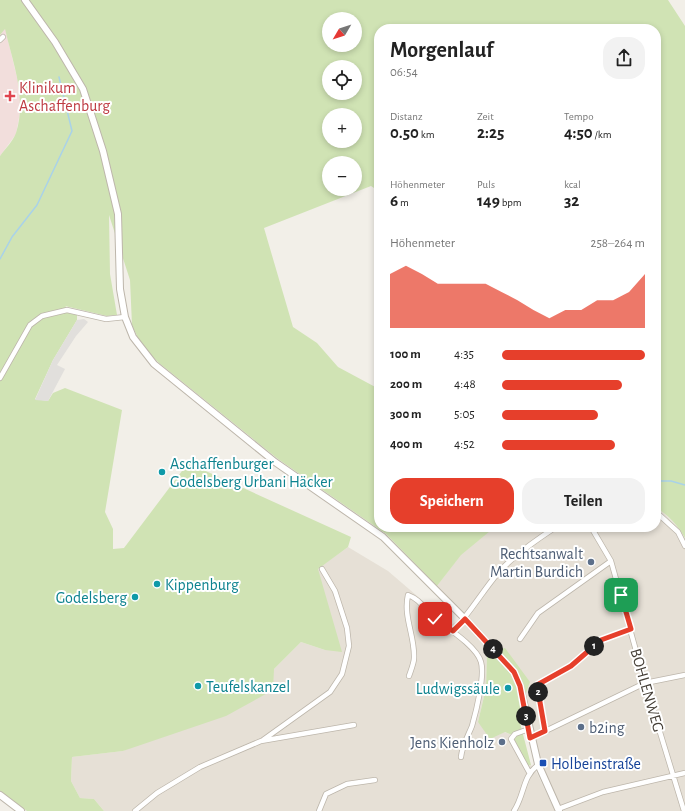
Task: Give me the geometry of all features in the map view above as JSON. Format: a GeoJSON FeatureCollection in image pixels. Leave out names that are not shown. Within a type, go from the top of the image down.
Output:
{"type":"FeatureCollection","features":[{"type":"Feature","properties":{"kind":"street"},"geometry":{"type":"LineString","coordinates":[[25,0],[55,42],[83,89],[103,151],[118,214],[119,274],[125,317],[133,337],[154,364],[275,462],[374,531]]}},
{"type":"Feature","properties":{"kind":"street"},"geometry":{"type":"LineString","coordinates":[[0,378],[30,325],[42,316],[67,310],[106,319],[125,317]]}},
{"type":"Feature","properties":{"kind":"street"},"geometry":{"type":"LineString","coordinates":[[661,517],[678,532],[685,546]]}},
{"type":"Feature","properties":{"kind":"street"},"geometry":{"type":"LineString","coordinates":[[376,532],[383,537],[465,619],[514,672],[520,686],[530,738],[538,765],[558,810],[603,792],[685,773]]}},
{"type":"Feature","properties":{"kind":"street"},"geometry":{"type":"LineString","coordinates":[[453,631],[465,619],[498,573],[521,552],[549,532]]}},
{"type":"Feature","properties":{"kind":"street","name":"BOHLENWEG"},"geometry":{"type":"LineString","coordinates":[[594,532],[611,561],[645,683],[684,811]]}},
{"type":"Feature","properties":{"kind":"street"},"geometry":{"type":"LineString","coordinates":[[520,639],[538,613],[611,561]]}},
{"type":"Feature","properties":{"kind":"street"},"geometry":{"type":"LineString","coordinates":[[135,811],[157,793],[200,767],[261,741],[330,692],[342,674],[349,646],[348,628],[335,591],[322,569]]}},
{"type":"Feature","properties":{"kind":"street"},"geometry":{"type":"LineString","coordinates":[[409,676],[414,659],[413,644],[406,614],[408,595],[416,598],[435,619],[453,631],[476,653],[481,662],[481,686],[472,724],[460,758]]}},
{"type":"Feature","properties":{"kind":"street"},"geometry":{"type":"LineString","coordinates":[[545,731],[537,685],[571,666],[601,640],[631,629]]}},
{"type":"Feature","properties":{"kind":"street"},"geometry":{"type":"LineString","coordinates":[[530,738],[645,683],[685,675]]}},
{"type":"Feature","properties":{"kind":"street"},"geometry":{"type":"LineString","coordinates":[[261,741],[354,725]]}},
{"type":"Feature","properties":{"kind":"street"},"geometry":{"type":"LineString","coordinates":[[529,728],[515,734],[511,739],[529,772]]}},
{"type":"Feature","properties":{"kind":"street"},"geometry":{"type":"LineString","coordinates":[[514,811],[519,803],[529,772],[538,765]]}},
{"type":"Feature","properties":{"kind":"street"},"geometry":{"type":"LineString","coordinates":[[319,811],[326,794],[347,784],[375,780]]}},
{"type":"Feature","properties":{"kind":"street"},"geometry":{"type":"LineString","coordinates":[[0,795],[21,811]]}},
{"type":"Feature","properties":{"kind":"shaded area","name":"Klinikum Aschaffenburg"},"geometry":{"type":"Polygon","coordinates":[[[5,28],[19,86],[21,107],[16,134],[0,156],[0,35],[5,28]]]}},
{"type":"Feature","properties":{"kind":"shaded area"},"geometry":{"type":"Polygon","coordinates":[[[84,319],[88,322],[76,336],[57,365],[65,369],[48,401],[35,400],[53,360],[77,320],[84,319]]]}},
{"type":"Feature","properties":{"kind":"shaded area"},"geometry":{"type":"Polygon","coordinates":[[[661,510],[681,530],[685,538],[685,811],[561,811],[538,756],[528,713],[498,651],[437,586],[461,554],[489,532],[661,532],[661,510]]]}},
{"type":"Feature","properties":{"kind":"shaded area"},"geometry":{"type":"Polygon","coordinates":[[[348,547],[388,571],[451,625],[462,618],[492,652],[487,654],[486,688],[478,722],[512,735],[527,766],[531,765],[537,773],[555,811],[104,811],[94,799],[80,798],[71,781],[72,757],[123,751],[274,669],[301,642],[325,650],[317,569],[348,547]]]}},
{"type":"Feature","properties":{"kind":"green space"},"geometry":{"type":"Polygon","coordinates":[[[0,0],[668,0],[685,26],[685,538],[673,521],[661,511],[661,24],[374,24],[374,188],[371,186],[362,190],[362,156],[322,156],[322,196],[346,196],[264,228],[293,327],[317,343],[338,367],[374,386],[374,526],[278,459],[159,363],[147,351],[138,338],[132,325],[130,280],[109,215],[110,274],[117,315],[107,316],[65,306],[77,315],[77,320],[53,360],[35,399],[48,401],[53,393],[65,388],[122,410],[105,512],[113,529],[113,549],[124,548],[188,463],[351,537],[348,547],[318,569],[342,652],[325,650],[301,642],[274,669],[273,690],[226,716],[123,751],[72,757],[71,781],[80,798],[94,799],[104,811],[27,811],[0,792],[0,156],[15,136],[19,120],[20,107],[18,81],[5,29],[0,35],[0,0]]]}},
{"type":"Feature","properties":{"kind":"green space"},"geometry":{"type":"Polygon","coordinates":[[[383,532],[489,532],[461,555],[437,586],[383,532]]]}},
{"type":"Feature","properties":{"kind":"green space"},"geometry":{"type":"Polygon","coordinates":[[[505,648],[530,682],[518,715],[531,765],[527,766],[512,735],[505,732],[490,739],[478,722],[486,688],[487,654],[505,648]]]}},
{"type":"Feature","properties":{"kind":"waterway"},"geometry":{"type":"LineString","coordinates":[[0,259],[12,237],[37,205],[72,131],[59,77]]}},
{"type":"Feature","properties":{"kind":"waterway"},"geometry":{"type":"LineString","coordinates":[[661,481],[671,481],[685,485]]}},
{"type":"Feature","properties":{"kind":"place","name":"Klinikum Aschaffenburg"},"geometry":{"type":"Point","coordinates":[10,96]}},
{"type":"Feature","properties":{"kind":"place","name":"Aschaffenburger Godelsberg Urbani Häcker"},"geometry":{"type":"Point","coordinates":[162,472]}},
{"type":"Feature","properties":{"kind":"place","name":"Rechtsanwalt Martin Burdich"},"geometry":{"type":"Point","coordinates":[591,562]}},
{"type":"Feature","properties":{"kind":"place","name":"Kippenburg"},"geometry":{"type":"Point","coordinates":[157,584]}},
{"type":"Feature","properties":{"kind":"place","name":"Godelsberg"},"geometry":{"type":"Point","coordinates":[135,597]}},
{"type":"Feature","properties":{"kind":"place","name":"Teufelskanzel"},"geometry":{"type":"Point","coordinates":[198,686]}},
{"type":"Feature","properties":{"kind":"place","name":"Ludwigssäule"},"geometry":{"type":"Point","coordinates":[508,688]}},
{"type":"Feature","properties":{"kind":"place","name":"b2ing"},"geometry":{"type":"Point","coordinates":[581,727]}},
{"type":"Feature","properties":{"kind":"place","name":"Jens Kienholz"},"geometry":{"type":"Point","coordinates":[502,742]}},
{"type":"Feature","properties":{"kind":"place","name":"Holbeinstraße"},"geometry":{"type":"Point","coordinates":[543,763]}},
{"type":"Feature","properties":{"kind":"route"},"geometry":{"type":"LineString","coordinates":[[435,619],[453,631],[465,619],[514,672],[520,686],[530,738],[545,731],[537,685],[571,666],[601,640],[631,629],[621,595]]}}]}
